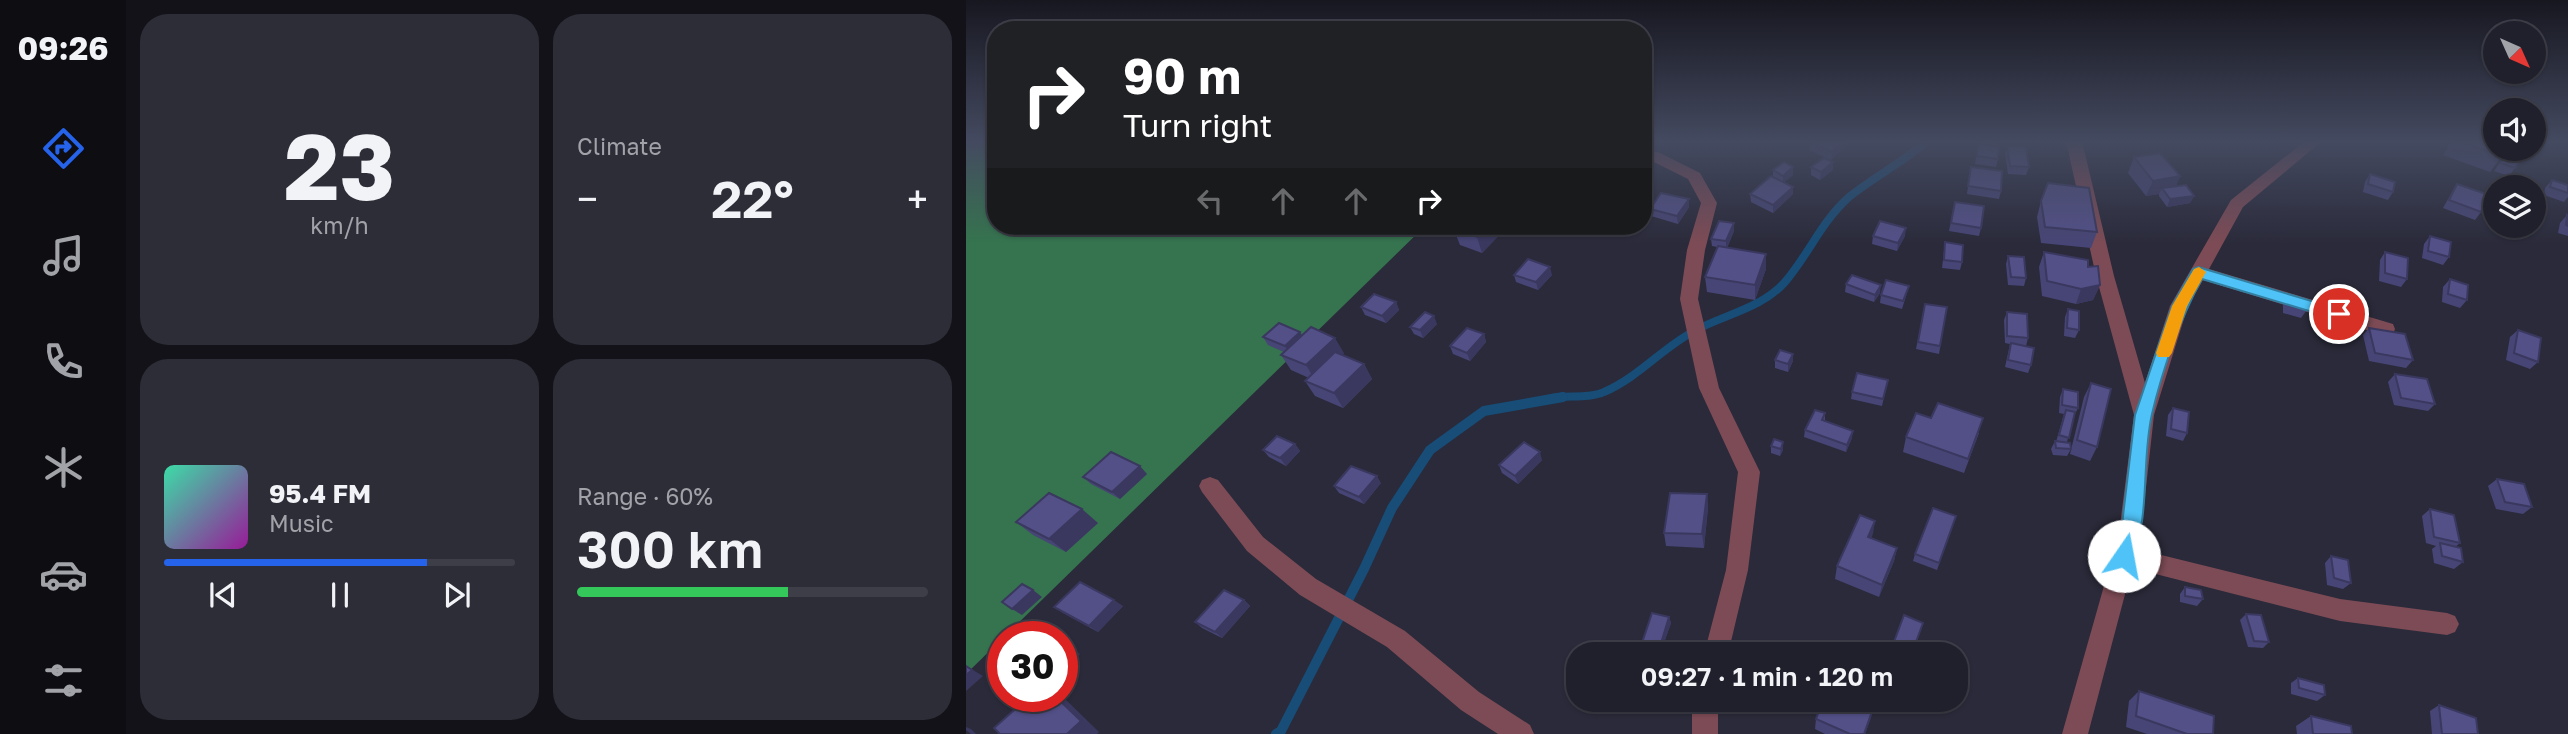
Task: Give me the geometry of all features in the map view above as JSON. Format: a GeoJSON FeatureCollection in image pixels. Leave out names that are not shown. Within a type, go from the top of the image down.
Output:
{"type":"FeatureCollection","features":[{"type":"Feature","properties":{"kind":"street"},"geometry":{"type":"LineString","coordinates":[[1693,175],[1709,203],[1696,250],[1689,299],[1709,388],[1749,472],[1737,570],[1719,642]]}},
{"type":"Feature","properties":{"kind":"street"},"geometry":{"type":"LineString","coordinates":[[2082,175],[2105,276],[2144,415]]}},
{"type":"Feature","properties":{"kind":"street"},"geometry":{"type":"LineString","coordinates":[[2075,734],[2130,533],[2144,415],[2179,306],[2237,204],[2272,175]]}},
{"type":"Feature","properties":{"kind":"street"},"geometry":{"type":"LineString","coordinates":[[2198,272],[2386,329]]}},
{"type":"Feature","properties":{"kind":"street"},"geometry":{"type":"LineString","coordinates":[[1210,486],[1255,544],[1308,587],[1396,639],[1470,701],[1521,734]]}},
{"type":"Feature","properties":{"kind":"street"},"geometry":{"type":"LineString","coordinates":[[2124,556],[2340,610],[2447,624]]}},
{"type":"Feature","properties":{"kind":"street"},"geometry":{"type":"LineString","coordinates":[[1703,712],[1705,734]]}},
{"type":"Feature","properties":{"kind":"green space"},"geometry":{"type":"Polygon","coordinates":[[[966,175],[987,175],[987,235],[1416,235],[1020,621],[987,621],[987,654],[966,674],[966,175]]]}},
{"type":"Feature","properties":{"kind":"building"},"geometry":{"type":"Polygon","coordinates":[[[1970,175],[2002,175],[2001,191],[1968,186],[1970,175]]]}},
{"type":"Feature","properties":{"kind":"building"},"geometry":{"type":"Polygon","coordinates":[[[2148,175],[2180,176],[2153,181],[2148,175]]]}},
{"type":"Feature","properties":{"kind":"building"},"geometry":{"type":"Polygon","coordinates":[[[2370,175],[2395,182],[2393,192],[2368,184],[2370,175]]]}},
{"type":"Feature","properties":{"kind":"building"},"geometry":{"type":"Polygon","coordinates":[[[1771,176],[1793,187],[1773,205],[1750,194],[1771,176]]]}},
{"type":"Feature","properties":{"kind":"building"},"geometry":{"type":"Polygon","coordinates":[[[2552,180],[2568,185],[2568,193],[2550,187],[2552,180]]]}},
{"type":"Feature","properties":{"kind":"building"},"geometry":{"type":"Polygon","coordinates":[[[2048,183],[2089,188],[2097,232],[2045,227],[2041,201],[2048,183]]]}},
{"type":"Feature","properties":{"kind":"building"},"geometry":{"type":"Polygon","coordinates":[[[2457,184],[2483,193],[2483,208],[2481,212],[2449,200],[2457,184]]]}},
{"type":"Feature","properties":{"kind":"building"},"geometry":{"type":"Polygon","coordinates":[[[2186,185],[2194,196],[2170,199],[2162,188],[2186,185]]]}},
{"type":"Feature","properties":{"kind":"building"},"geometry":{"type":"Polygon","coordinates":[[[1661,193],[1689,199],[1677,216],[1652,210],[1661,193]]]}},
{"type":"Feature","properties":{"kind":"building"},"geometry":{"type":"Polygon","coordinates":[[[1955,202],[1984,206],[1981,228],[1951,223],[1955,202]]]}},
{"type":"Feature","properties":{"kind":"building"},"geometry":{"type":"Polygon","coordinates":[[[1719,221],[1734,223],[1726,241],[1711,239],[1719,221]]]}},
{"type":"Feature","properties":{"kind":"building"},"geometry":{"type":"Polygon","coordinates":[[[1880,221],[1906,228],[1898,243],[1873,236],[1880,221]]]}},
{"type":"Feature","properties":{"kind":"building"},"geometry":{"type":"Polygon","coordinates":[[[2430,236],[2451,242],[2449,257],[2428,251],[2430,236]]]}},
{"type":"Feature","properties":{"kind":"building"},"geometry":{"type":"Polygon","coordinates":[[[1945,242],[1963,245],[1962,262],[1944,260],[1945,242]]]}},
{"type":"Feature","properties":{"kind":"building"},"geometry":{"type":"Polygon","coordinates":[[[1718,246],[1766,254],[1755,285],[1705,277],[1718,246]]]}},
{"type":"Feature","properties":{"kind":"building"},"geometry":{"type":"Polygon","coordinates":[[[2044,252],[2088,260],[2088,267],[2098,266],[2100,285],[2081,289],[2047,281],[2044,252]]]}},
{"type":"Feature","properties":{"kind":"building"},"geometry":{"type":"Polygon","coordinates":[[[2385,252],[2408,258],[2407,279],[2385,273],[2385,252]]]}},
{"type":"Feature","properties":{"kind":"building"},"geometry":{"type":"Polygon","coordinates":[[[2008,256],[2024,257],[2026,278],[2011,277],[2008,256]]]}},
{"type":"Feature","properties":{"kind":"building"},"geometry":{"type":"Polygon","coordinates":[[[1528,259],[1550,267],[1536,282],[1514,275],[1528,259]]]}},
{"type":"Feature","properties":{"kind":"building"},"geometry":{"type":"Polygon","coordinates":[[[1852,275],[1881,285],[1875,295],[1846,284],[1852,275]]]}},
{"type":"Feature","properties":{"kind":"building"},"geometry":{"type":"Polygon","coordinates":[[[2450,279],[2468,285],[2467,300],[2448,294],[2450,279]]]}},
{"type":"Feature","properties":{"kind":"building"},"geometry":{"type":"Polygon","coordinates":[[[1886,280],[1909,286],[1903,301],[1881,295],[1886,280]]]}},
{"type":"Feature","properties":{"kind":"building"},"geometry":{"type":"Polygon","coordinates":[[[1374,294],[1396,302],[1382,316],[1361,307],[1374,294]]]}},
{"type":"Feature","properties":{"kind":"building"},"geometry":{"type":"Polygon","coordinates":[[[2288,296],[2307,301],[2307,310],[2288,305],[2288,296]]]}},
{"type":"Feature","properties":{"kind":"building"},"geometry":{"type":"Polygon","coordinates":[[[1925,304],[1947,307],[1940,346],[1918,342],[1925,304]]]}},
{"type":"Feature","properties":{"kind":"building"},"geometry":{"type":"Polygon","coordinates":[[[2068,309],[2079,311],[2079,330],[2067,328],[2068,309]]]}},
{"type":"Feature","properties":{"kind":"building"},"geometry":{"type":"Polygon","coordinates":[[[1425,312],[1434,316],[1420,330],[1410,327],[1425,312]]]}},
{"type":"Feature","properties":{"kind":"building"},"geometry":{"type":"Polygon","coordinates":[[[2007,312],[2027,314],[2028,338],[2007,336],[2007,312]]]}},
{"type":"Feature","properties":{"kind":"building"},"geometry":{"type":"Polygon","coordinates":[[[1279,323],[1300,332],[1285,346],[1263,337],[1279,323]]]}},
{"type":"Feature","properties":{"kind":"building"},"geometry":{"type":"Polygon","coordinates":[[[1311,327],[1335,338],[1306,365],[1281,355],[1311,327]]]}},
{"type":"Feature","properties":{"kind":"building"},"geometry":{"type":"Polygon","coordinates":[[[1467,328],[1484,334],[1467,353],[1450,346],[1467,328]]]}},
{"type":"Feature","properties":{"kind":"building"},"geometry":{"type":"Polygon","coordinates":[[[2369,328],[2405,334],[2413,360],[2375,353],[2369,328]]]}},
{"type":"Feature","properties":{"kind":"building"},"geometry":{"type":"Polygon","coordinates":[[[2518,330],[2541,338],[2538,362],[2514,353],[2518,330]]]}},
{"type":"Feature","properties":{"kind":"building"},"geometry":{"type":"Polygon","coordinates":[[[2011,343],[2034,348],[2031,365],[2008,360],[2011,343]]]}},
{"type":"Feature","properties":{"kind":"building"},"geometry":{"type":"Polygon","coordinates":[[[1780,350],[1793,354],[1788,364],[1775,360],[1780,350]]]}},
{"type":"Feature","properties":{"kind":"building"},"geometry":{"type":"Polygon","coordinates":[[[1335,352],[1364,364],[1334,393],[1305,381],[1335,352]]]}},
{"type":"Feature","properties":{"kind":"building"},"geometry":{"type":"Polygon","coordinates":[[[1857,373],[1888,380],[1883,399],[1852,392],[1857,373]]]}},
{"type":"Feature","properties":{"kind":"building"},"geometry":{"type":"Polygon","coordinates":[[[2395,374],[2427,379],[2435,404],[2401,398],[2395,374]]]}},
{"type":"Feature","properties":{"kind":"building"},"geometry":{"type":"Polygon","coordinates":[[[2091,383],[2111,389],[2097,447],[2077,440],[2091,383]]]}},
{"type":"Feature","properties":{"kind":"building"},"geometry":{"type":"Polygon","coordinates":[[[2063,389],[2078,392],[2078,408],[2062,405],[2063,389]]]}},
{"type":"Feature","properties":{"kind":"building"},"geometry":{"type":"Polygon","coordinates":[[[1938,403],[1983,418],[1968,459],[1906,437],[1916,413],[1931,418],[1938,403]]]}},
{"type":"Feature","properties":{"kind":"building"},"geometry":{"type":"Polygon","coordinates":[[[2173,408],[2189,412],[2187,433],[2171,429],[2173,408]]]}},
{"type":"Feature","properties":{"kind":"building"},"geometry":{"type":"Polygon","coordinates":[[[1815,410],[1825,413],[1822,420],[1853,431],[1847,445],[1805,430],[1815,410]]]}},
{"type":"Feature","properties":{"kind":"building"},"geometry":{"type":"Polygon","coordinates":[[[2066,410],[2075,412],[2069,438],[2059,435],[2066,410]]]}},
{"type":"Feature","properties":{"kind":"building"},"geometry":{"type":"Polygon","coordinates":[[[1277,436],[1295,444],[1280,458],[1263,450],[1277,436]]]}},
{"type":"Feature","properties":{"kind":"building"},"geometry":{"type":"Polygon","coordinates":[[[1774,439],[1783,442],[1781,449],[1771,446],[1774,439]]]}},
{"type":"Feature","properties":{"kind":"building"},"geometry":{"type":"Polygon","coordinates":[[[2055,441],[2070,443],[2071,449],[2056,448],[2055,441]]]}},
{"type":"Feature","properties":{"kind":"building"},"geometry":{"type":"Polygon","coordinates":[[[1524,442],[1540,452],[1515,476],[1499,465],[1524,442]]]}},
{"type":"Feature","properties":{"kind":"building"},"geometry":{"type":"Polygon","coordinates":[[[1111,452],[1140,466],[1112,492],[1083,477],[1111,452]]]}},
{"type":"Feature","properties":{"kind":"building"},"geometry":{"type":"Polygon","coordinates":[[[1351,466],[1377,476],[1359,497],[1334,486],[1351,466]]]}},
{"type":"Feature","properties":{"kind":"building"},"geometry":{"type":"Polygon","coordinates":[[[2497,479],[2524,484],[2532,507],[2505,502],[2497,479]]]}},
{"type":"Feature","properties":{"kind":"building"},"geometry":{"type":"Polygon","coordinates":[[[1049,493],[1082,509],[1049,539],[1016,522],[1049,493]]]}},
{"type":"Feature","properties":{"kind":"building"},"geometry":{"type":"Polygon","coordinates":[[[1670,493],[1707,494],[1702,534],[1664,533],[1670,493]]]}},
{"type":"Feature","properties":{"kind":"building"},"geometry":{"type":"Polygon","coordinates":[[[1933,508],[1956,516],[1939,563],[1915,554],[1933,508]]]}},
{"type":"Feature","properties":{"kind":"building"},"geometry":{"type":"Polygon","coordinates":[[[2430,509],[2454,515],[2460,543],[2434,537],[2430,509]]]}},
{"type":"Feature","properties":{"kind":"building"},"geometry":{"type":"Polygon","coordinates":[[[1860,515],[1875,521],[1868,537],[1897,548],[1882,585],[1837,566],[1860,515]]]}},
{"type":"Feature","properties":{"kind":"building"},"geometry":{"type":"Polygon","coordinates":[[[2440,543],[2461,548],[2463,562],[2442,556],[2440,543]]]}},
{"type":"Feature","properties":{"kind":"building"},"geometry":{"type":"Polygon","coordinates":[[[2331,556],[2348,560],[2351,583],[2334,578],[2331,556]]]}},
{"type":"Feature","properties":{"kind":"building"},"geometry":{"type":"Polygon","coordinates":[[[1080,582],[1114,600],[1089,626],[1054,607],[1080,582]]]}},
{"type":"Feature","properties":{"kind":"building"},"geometry":{"type":"Polygon","coordinates":[[[1022,584],[1033,590],[1012,609],[1002,602],[1022,584]]]}},
{"type":"Feature","properties":{"kind":"building"},"geometry":{"type":"Polygon","coordinates":[[[2185,587],[2201,590],[2203,599],[2185,596],[2185,587]]]}},
{"type":"Feature","properties":{"kind":"building"},"geometry":{"type":"Polygon","coordinates":[[[1224,590],[1244,600],[1215,632],[1195,622],[1224,590]]]}},
{"type":"Feature","properties":{"kind":"building"},"geometry":{"type":"Polygon","coordinates":[[[1652,613],[1669,617],[1661,642],[1642,642],[1652,613]]]}},
{"type":"Feature","properties":{"kind":"building"},"geometry":{"type":"Polygon","coordinates":[[[2246,614],[2261,615],[2269,642],[2254,641],[2246,614]]]}},
{"type":"Feature","properties":{"kind":"building"},"geometry":{"type":"Polygon","coordinates":[[[1904,615],[1923,623],[1916,642],[1894,642],[1904,615]]]}},
{"type":"Feature","properties":{"kind":"building"},"geometry":{"type":"Polygon","coordinates":[[[2298,678],[2324,685],[2325,695],[2299,688],[2298,678]]]}},
{"type":"Feature","properties":{"kind":"building"},"geometry":{"type":"Polygon","coordinates":[[[2139,691],[2214,716],[2213,734],[2187,734],[2136,716],[2139,691]]]}},
{"type":"Feature","properties":{"kind":"building"},"geometry":{"type":"Polygon","coordinates":[[[2439,705],[2476,718],[2478,734],[2442,734],[2439,705]]]}},
{"type":"Feature","properties":{"kind":"building"},"geometry":{"type":"Polygon","coordinates":[[[1012,712],[1072,712],[1081,721],[1067,734],[1000,734],[994,728],[1012,712]]]}},
{"type":"Feature","properties":{"kind":"building"},"geometry":{"type":"Polygon","coordinates":[[[1819,712],[1872,712],[1864,734],[1850,734],[1816,719],[1819,712]]]}},
{"type":"Feature","properties":{"kind":"building"},"geometry":{"type":"Polygon","coordinates":[[[2311,716],[2351,726],[2352,734],[2313,734],[2311,716]]]}},
{"type":"Feature","properties":{"kind":"waterway"},"geometry":{"type":"LineString","coordinates":[[1562,397],[1592,395],[1617,386],[1684,337],[1766,298],[1785,282],[1839,207],[1879,175]]}},
{"type":"Feature","properties":{"kind":"waterway"},"geometry":{"type":"LineString","coordinates":[[1276,734],[1281,731],[1364,569],[1392,508],[1430,450],[1484,411],[1562,397]]}},
{"type":"Feature","properties":{"kind":"waterway"},"geometry":{"type":"LineString","coordinates":[[1551,398],[1562,397]]}},
{"type":"Feature","properties":{"kind":"slow traffic"},"geometry":{"type":"LineString","coordinates":[[2164,353],[2179,306],[2199,272]]}},
{"type":"Feature","properties":{"kind":"route"},"geometry":{"type":"LineString","coordinates":[[2124,556],[2130,533],[2144,415],[2179,306],[2198,272],[2339,314]]}}]}
